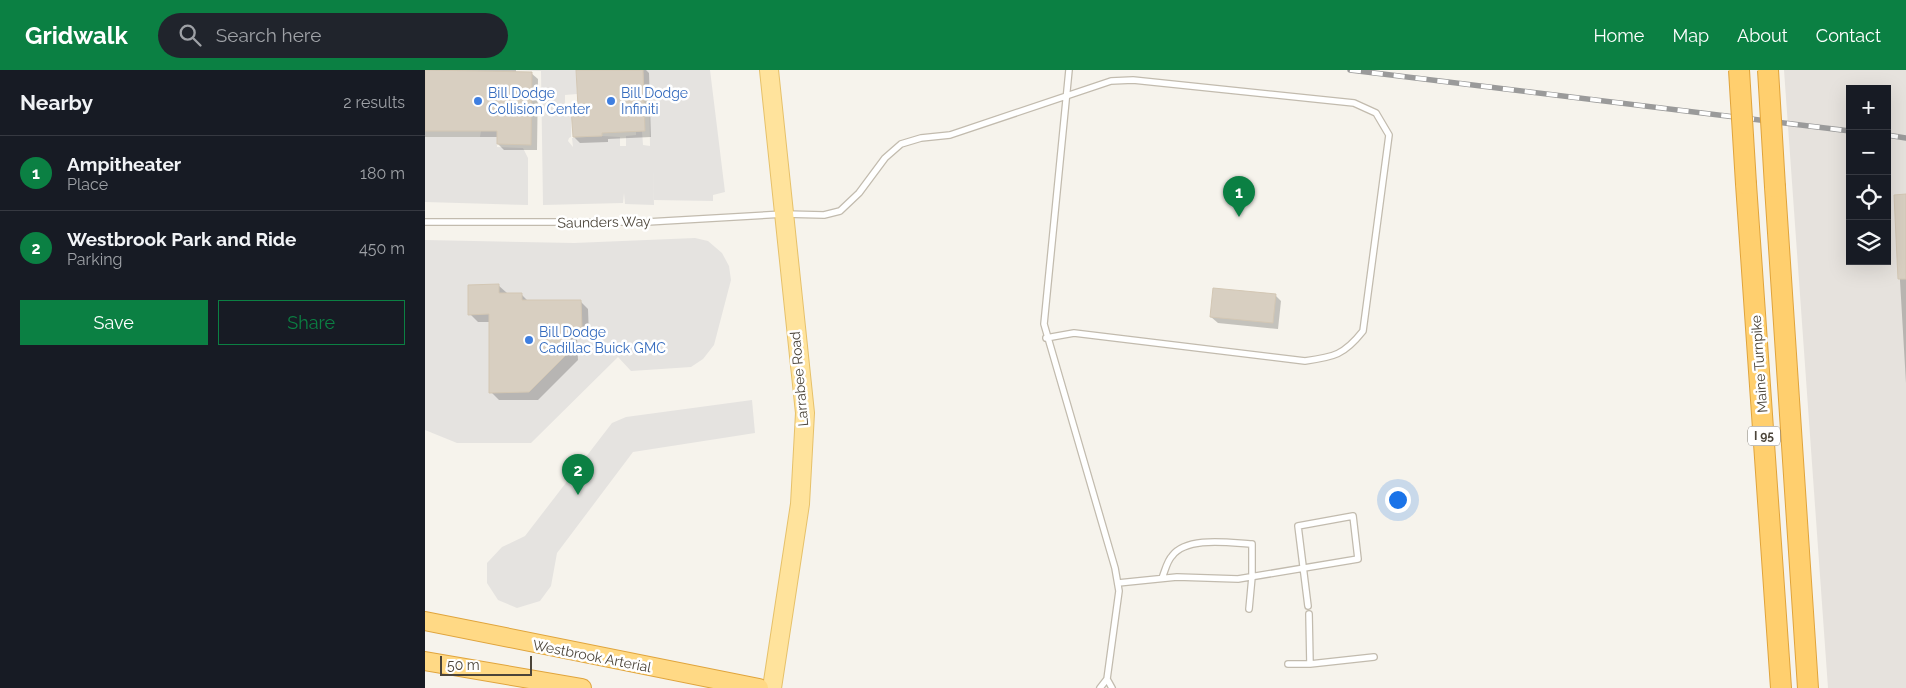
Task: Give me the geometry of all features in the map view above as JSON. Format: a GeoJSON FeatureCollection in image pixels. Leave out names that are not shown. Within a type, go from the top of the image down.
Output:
{"type":"FeatureCollection","features":[{"type":"Feature","properties":{"kind":"highway","name":"Maine Turnpike"},"geometry":{"type":"LineString","coordinates":[[1739,70],[1781,688]]}},
{"type":"Feature","properties":{"kind":"highway","name":"Maine Turnpike"},"geometry":{"type":"LineString","coordinates":[[1767,70],[1809,688]]}},
{"type":"Feature","properties":{"kind":"highway","name":"Westbrook Arterial"},"geometry":{"type":"LineString","coordinates":[[425,621],[759,688]]}},
{"type":"Feature","properties":{"kind":"highway"},"geometry":{"type":"LineString","coordinates":[[425,661],[583,688]]}},
{"type":"Feature","properties":{"kind":"main road","name":"Larrabee Road"},"geometry":{"type":"LineString","coordinates":[[769,70],[805,413],[800,504],[772,688]]}},
{"type":"Feature","properties":{"kind":"lane"},"geometry":{"type":"LineString","coordinates":[[1069,70],[1044,324],[1046,338],[1107,540],[1118,583],[1119,591],[1107,679],[1099,688]]}},
{"type":"Feature","properties":{"kind":"lane","name":"Saunders Way"},"geometry":{"type":"LineString","coordinates":[[425,222],[481,224],[647,222],[783,214],[825,215],[840,211],[859,193],[885,158],[901,144],[921,138],[950,135],[1111,81],[1133,80],[1354,103],[1376,112],[1389,135],[1363,331],[1349,349],[1331,358],[1305,361],[1064,333],[1046,338]]}},
{"type":"Feature","properties":{"kind":"lane"},"geometry":{"type":"LineString","coordinates":[[1118,583],[1162,578],[1213,580],[1252,577],[1303,569],[1358,559],[1353,516],[1298,526],[1303,569],[1308,606]]}},
{"type":"Feature","properties":{"kind":"lane"},"geometry":{"type":"LineString","coordinates":[[1162,578],[1172,555],[1186,546],[1208,542],[1253,544],[1249,609]]}},
{"type":"Feature","properties":{"kind":"lane"},"geometry":{"type":"LineString","coordinates":[[1309,614],[1310,664]]}},
{"type":"Feature","properties":{"kind":"lane"},"geometry":{"type":"LineString","coordinates":[[1289,664],[1310,664],[1374,657]]}},
{"type":"Feature","properties":{"kind":"lane"},"geometry":{"type":"LineString","coordinates":[[1107,679],[1112,688]]}},
{"type":"Feature","properties":{"kind":"shaded area"},"geometry":{"type":"Polygon","coordinates":[[[510,70],[576,70],[577,94],[565,95],[565,112],[572,112],[571,137],[568,141],[573,147],[572,138],[602,136],[620,137],[620,146],[626,146],[626,136],[636,135],[636,132],[642,131],[643,145],[650,146],[649,89],[644,89],[643,70],[710,70],[725,192],[713,195],[713,201],[654,200],[653,166],[654,205],[625,204],[624,193],[623,203],[543,205],[541,71],[510,70]]]}},
{"type":"Feature","properties":{"kind":"shaded area"},"geometry":{"type":"Polygon","coordinates":[[[1784,70],[1906,70],[1906,688],[1828,688],[1784,70]]]}},
{"type":"Feature","properties":{"kind":"shaded area"},"geometry":{"type":"Polygon","coordinates":[[[481,131],[497,131],[497,147],[523,148],[528,158],[528,205],[425,202],[425,137],[480,137],[481,131]]]}},
{"type":"Feature","properties":{"kind":"shaded area"},"geometry":{"type":"Polygon","coordinates":[[[695,238],[708,241],[722,253],[729,266],[731,280],[714,345],[703,359],[691,367],[631,371],[618,357],[531,443],[457,443],[425,430],[425,240],[574,243],[695,238]]]}},
{"type":"Feature","properties":{"kind":"shaded area"},"geometry":{"type":"Polygon","coordinates":[[[752,400],[755,433],[633,452],[557,553],[551,586],[540,601],[517,608],[498,600],[487,583],[487,563],[502,547],[525,536],[612,423],[626,417],[752,400]]]}},
{"type":"Feature","properties":{"kind":"building","name":"Bill Dodge Collision Center"},"geometry":{"type":"Polygon","coordinates":[[[425,70],[532,72],[531,145],[497,144],[497,131],[425,131],[425,70]]]}},
{"type":"Feature","properties":{"kind":"building","name":"Bill Dodge Infiniti"},"geometry":{"type":"Polygon","coordinates":[[[576,70],[643,70],[645,131],[602,133],[602,136],[573,137],[571,107],[578,107],[576,70]]]}},
{"type":"Feature","properties":{"kind":"building"},"geometry":{"type":"Polygon","coordinates":[[[1906,194],[1906,279],[1898,279],[1894,195],[1906,194]]]}},
{"type":"Feature","properties":{"kind":"building","name":"Bill Dodge Cadillac Buick GMC"},"geometry":{"type":"Polygon","coordinates":[[[499,284],[499,293],[522,293],[522,300],[581,300],[582,328],[569,328],[570,351],[529,392],[489,393],[489,314],[468,315],[468,285],[499,284]]]}},
{"type":"Feature","properties":{"kind":"building"},"geometry":{"type":"Polygon","coordinates":[[[1213,288],[1276,294],[1273,323],[1210,317],[1213,288]]]}},
{"type":"Feature","properties":{"kind":"railway"},"geometry":{"type":"LineString","coordinates":[[1350,70],[1846,131]]}},
{"type":"Feature","properties":{"kind":"railway"},"geometry":{"type":"LineString","coordinates":[[1891,136],[1906,138]]}},
{"type":"Feature","properties":{"kind":"place","name":"Bill Dodge Collision Center"},"geometry":{"type":"Point","coordinates":[478,101]}},
{"type":"Feature","properties":{"kind":"place","name":"Bill Dodge Infiniti"},"geometry":{"type":"Point","coordinates":[611,101]}},
{"type":"Feature","properties":{"kind":"place","name":"Ampitheater"},"geometry":{"type":"Point","coordinates":[1239,217]}},
{"type":"Feature","properties":{"kind":"place","name":"Bill Dodge Cadillac Buick GMC"},"geometry":{"type":"Point","coordinates":[529,340]}},
{"type":"Feature","properties":{"kind":"place","name":"Westbrook Park and Ride"},"geometry":{"type":"Point","coordinates":[578,495]}}]}
